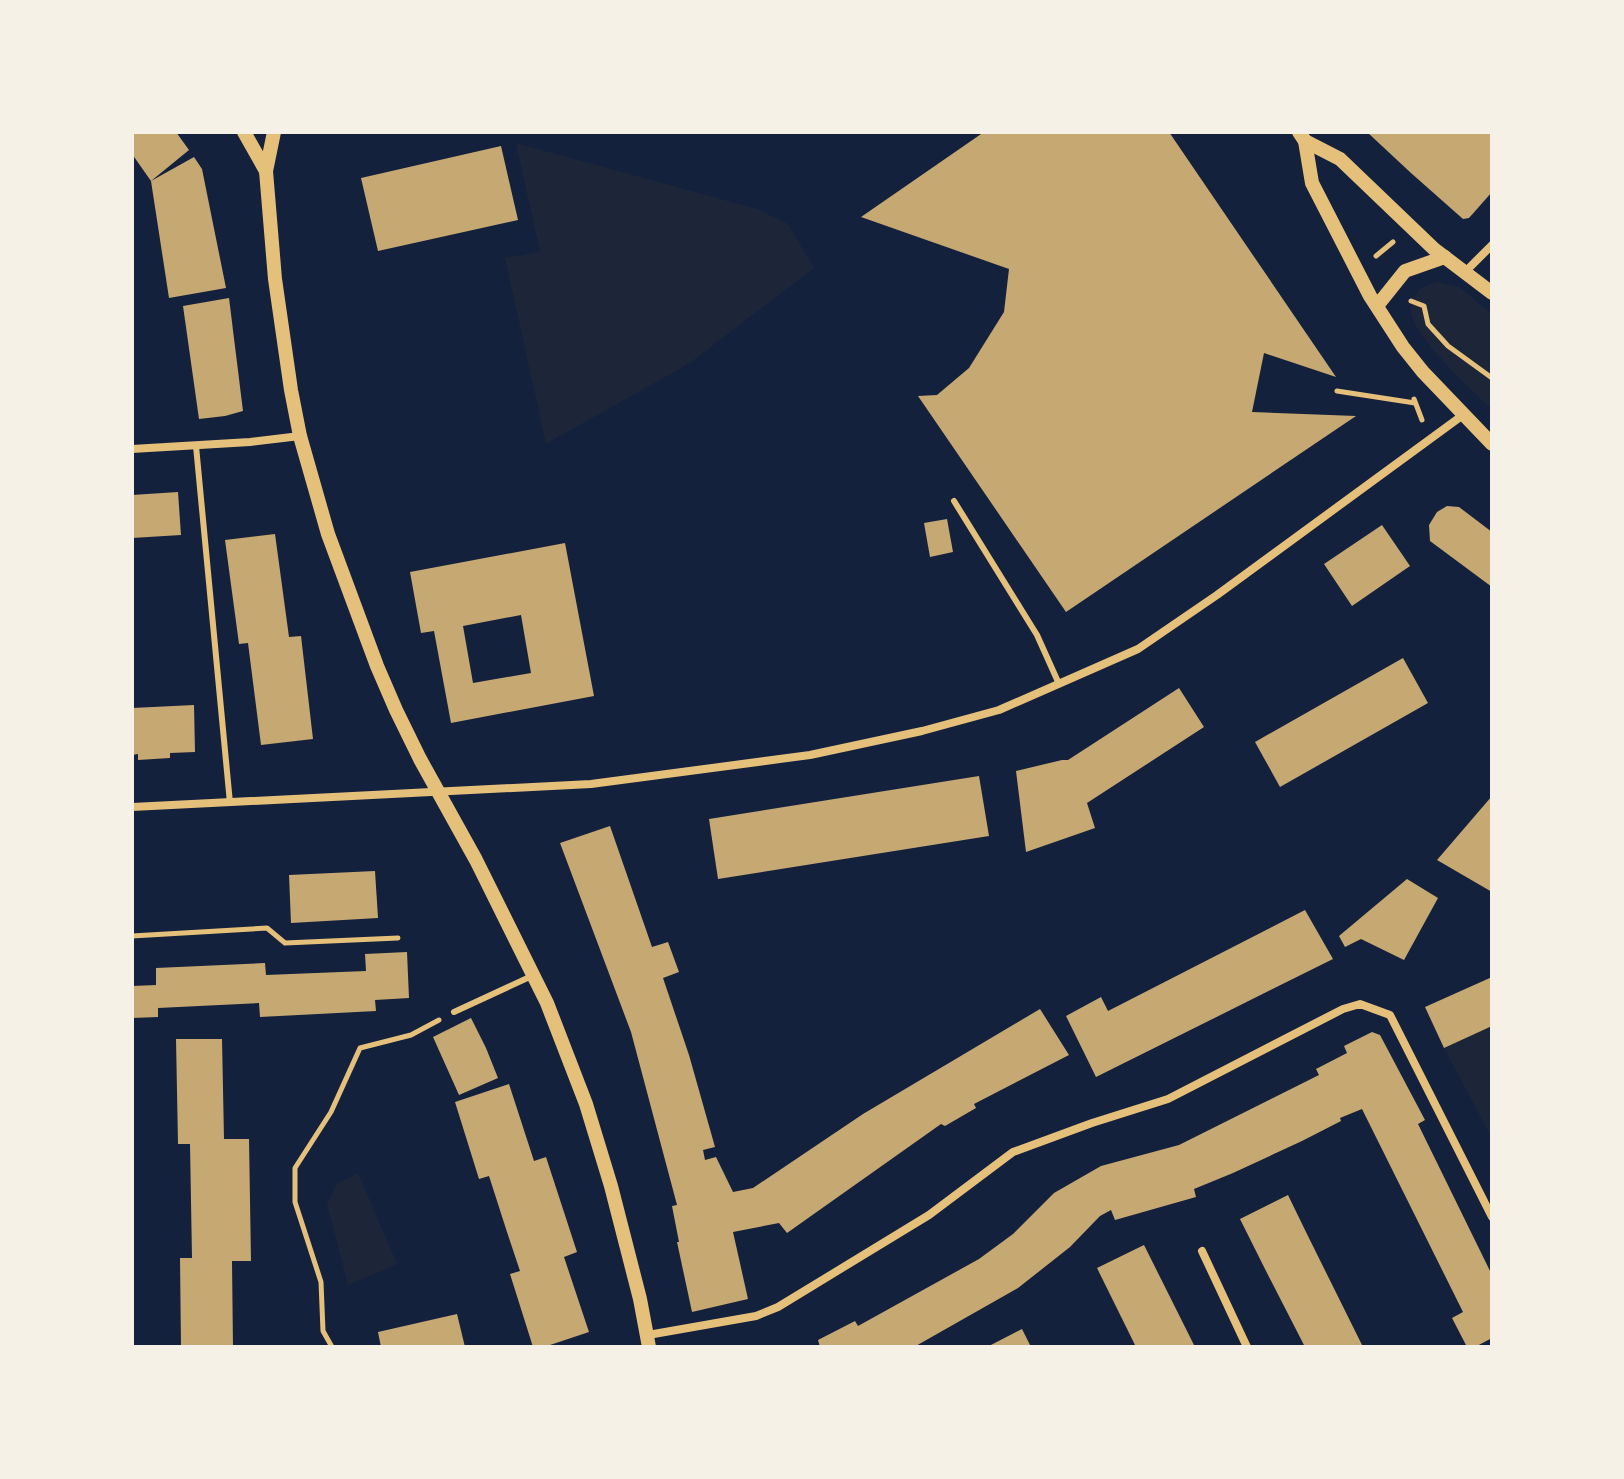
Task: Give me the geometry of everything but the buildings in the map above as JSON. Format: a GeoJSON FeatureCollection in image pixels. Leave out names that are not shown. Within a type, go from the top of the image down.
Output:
{"type":"FeatureCollection","features":[{"type":"Feature","properties":{"kind":"street"},"geometry":{"type":"LineString","coordinates":[[244,132],[266,171]]}},
{"type":"Feature","properties":{"kind":"street"},"geometry":{"type":"LineString","coordinates":[[274,132],[266,171],[275,279],[300,436],[328,534],[377,666],[420,759],[476,860],[547,1003],[586,1104],[611,1186],[648,1341],[756,1316],[778,1307],[929,1215],[1013,1152],[1168,1099],[1343,1009],[1360,1004],[1390,1015],[1492,1217]]}},
{"type":"Feature","properties":{"kind":"street"},"geometry":{"type":"LineString","coordinates":[[1302,136],[1340,159],[1434,249],[1492,293]]}},
{"type":"Feature","properties":{"kind":"street"},"geometry":{"type":"LineString","coordinates":[[1302,136],[1312,183],[1377,306],[1423,372],[1492,444]]}},
{"type":"Feature","properties":{"kind":"street"},"geometry":{"type":"LineString","coordinates":[[1465,272],[1492,245]]}},
{"type":"Feature","properties":{"kind":"street"},"geometry":{"type":"LineString","coordinates":[[1377,306],[1405,271],[1445,257]]}},
{"type":"Feature","properties":{"kind":"street"},"geometry":{"type":"LineString","coordinates":[[132,807],[591,784],[810,755],[922,731],[999,710],[1138,649],[1463,415]]}},
{"type":"Feature","properties":{"kind":"street"},"geometry":{"type":"LineString","coordinates":[[132,449],[300,436]]}},
{"type":"Feature","properties":{"kind":"street"},"geometry":{"type":"LineString","coordinates":[[1202,1251],[1247,1347]]}},
{"type":"Feature","properties":{"kind":"lane"},"geometry":{"type":"LineString","coordinates":[[196,446],[230,803]]}},
{"type":"Feature","properties":{"kind":"lane"},"geometry":{"type":"LineString","coordinates":[[954,501],[1037,635],[1059,684]]}},
{"type":"Feature","properties":{"kind":"lane"},"geometry":{"type":"LineString","coordinates":[[454,1012],[534,975]]}},
{"type":"Feature","properties":{"kind":"path"},"geometry":{"type":"LineString","coordinates":[[1372,259],[1400,234]]}},
{"type":"Feature","properties":{"kind":"path"},"geometry":{"type":"LineString","coordinates":[[1413,302],[1424,306],[1428,324],[1448,346],[1492,378]]}},
{"type":"Feature","properties":{"kind":"path"},"geometry":{"type":"LineString","coordinates":[[1337,391],[1415,403]]}},
{"type":"Feature","properties":{"kind":"path"},"geometry":{"type":"LineString","coordinates":[[132,936],[267,928],[285,943],[398,938]]}},
{"type":"Feature","properties":{"kind":"path"},"geometry":{"type":"LineString","coordinates":[[332,1347],[323,1331],[321,1282],[295,1202],[295,1168],[331,1112],[360,1048],[411,1035],[454,1012]]}},
{"type":"Feature","properties":{"kind":"shaded area"},"geometry":{"type":"Polygon","coordinates":[[[516,143],[757,209],[788,224],[814,268],[690,363],[546,444],[505,258],[540,252],[516,143]]]}},
{"type":"Feature","properties":{"kind":"shaded area"},"geometry":{"type":"Polygon","coordinates":[[[1437,282],[1459,287],[1492,314],[1492,409],[1445,363],[1414,322],[1412,303],[1420,288],[1437,282]]]}},
{"type":"Feature","properties":{"kind":"shaded area"},"geometry":{"type":"Polygon","coordinates":[[[1492,1026],[1492,1138],[1444,1048],[1492,1026]]]}},
{"type":"Feature","properties":{"kind":"shaded area"},"geometry":{"type":"Polygon","coordinates":[[[358,1173],[397,1264],[348,1285],[327,1204],[337,1184],[358,1173]]]}}]}
